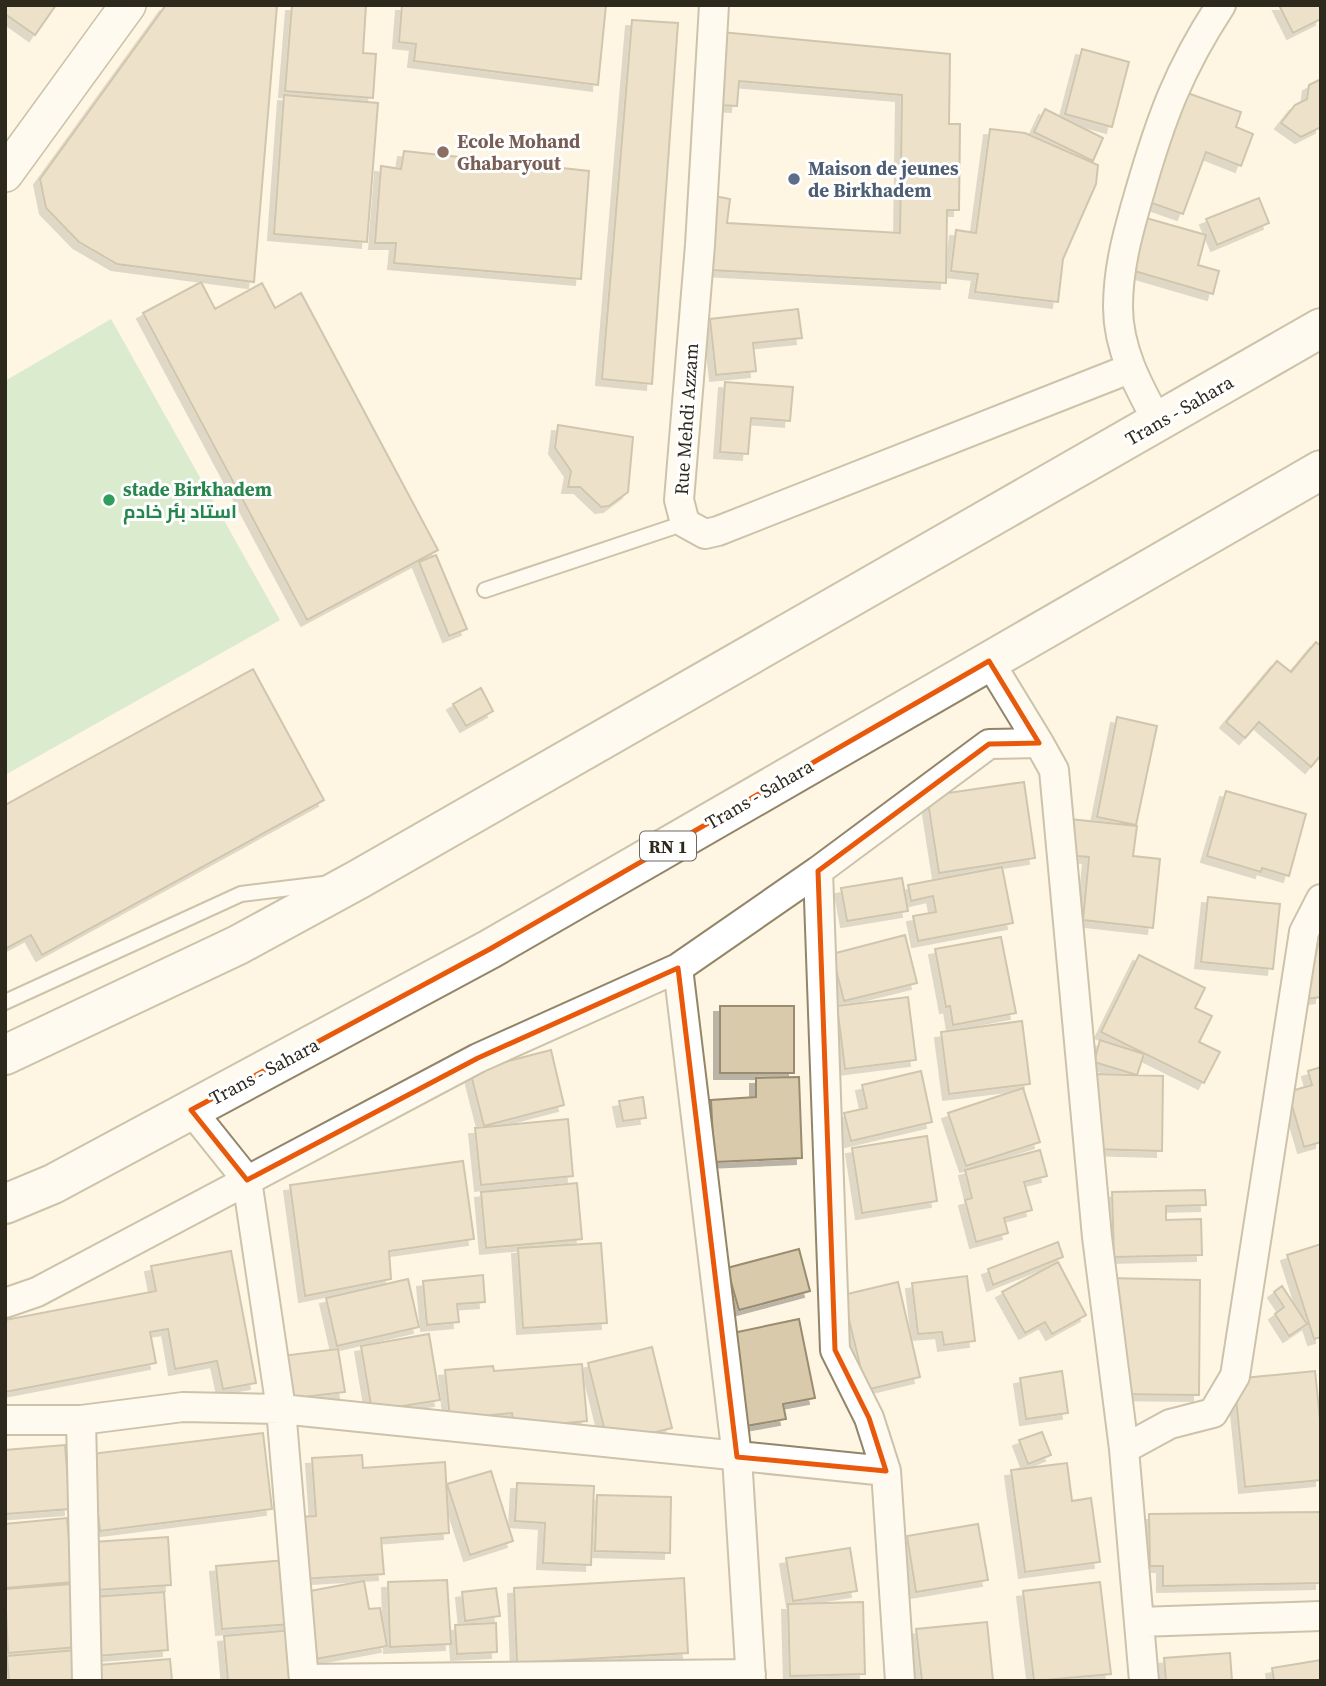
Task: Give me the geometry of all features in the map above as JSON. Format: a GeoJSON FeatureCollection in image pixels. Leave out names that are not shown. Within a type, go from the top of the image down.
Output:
{"type":"FeatureCollection","features":[{"type":"Feature","properties":{"kind":"highway","name":"Trans - Sahara"},"geometry":{"type":"LineString","coordinates":[[5,1055],[238,945],[359,879],[1321,328]]}},
{"type":"Feature","properties":{"kind":"highway","name":"Trans - Sahara"},"geometry":{"type":"LineString","coordinates":[[5,1204],[53,1184],[490,949],[1321,470]]}},
{"type":"Feature","properties":{"kind":"street"},"geometry":{"type":"LineString","coordinates":[[5,174],[128,5]]}},
{"type":"Feature","properties":{"kind":"street","name":"Rue Mehdi Azzam"},"geometry":{"type":"LineString","coordinates":[[714,5],[700,245],[679,500],[685,523],[705,534],[718,531],[1129,369]]}},
{"type":"Feature","properties":{"kind":"street"},"geometry":{"type":"LineString","coordinates":[[1158,422],[1129,369],[1118,309],[1123,247],[1162,116],[1191,51],[1221,5]]}},
{"type":"Feature","properties":{"kind":"street"},"geometry":{"type":"LineString","coordinates":[[989,661],[1054,770],[1097,1237],[1124,1449],[1144,1681]]}},
{"type":"Feature","properties":{"kind":"street"},"geometry":{"type":"LineString","coordinates":[[5,1303],[37,1292],[478,1058],[678,968],[818,871],[989,744],[1039,743]]}},
{"type":"Feature","properties":{"kind":"street"},"geometry":{"type":"LineString","coordinates":[[818,871],[835,1350],[869,1418],[886,1472],[900,1681]]}},
{"type":"Feature","properties":{"kind":"street"},"geometry":{"type":"LineString","coordinates":[[1124,1449],[1170,1424],[1213,1413],[1235,1376],[1304,932],[1321,899]]}},
{"type":"Feature","properties":{"kind":"street"},"geometry":{"type":"LineString","coordinates":[[191,1110],[247,1180],[281,1409],[304,1680],[751,1678],[737,1457],[678,968]]}},
{"type":"Feature","properties":{"kind":"street"},"geometry":{"type":"LineString","coordinates":[[5,1420],[81,1420],[183,1407],[281,1409],[886,1472]]}},
{"type":"Feature","properties":{"kind":"street"},"geometry":{"type":"LineString","coordinates":[[81,1420],[87,1681]]}},
{"type":"Feature","properties":{"kind":"street"},"geometry":{"type":"LineString","coordinates":[[1139,1622],[1321,1616]]}},
{"type":"Feature","properties":{"kind":"lane"},"geometry":{"type":"LineString","coordinates":[[485,590],[685,523]]}},
{"type":"Feature","properties":{"kind":"lane"},"geometry":{"type":"LineString","coordinates":[[5,1002],[241,894],[359,879]]}},
{"type":"Feature","properties":{"kind":"highlighted area"},"geometry":{"type":"Polygon","coordinates":[[[989,661],[1039,743],[989,744],[818,871],[835,1350],[869,1418],[886,1471],[737,1457],[678,968],[478,1058],[247,1180],[191,1110],[490,949],[989,661]]]}},
{"type":"Feature","properties":{"kind":"green space","name":"stade Birkhadem استاد بئر خادم"},"geometry":{"type":"Polygon","coordinates":[[[111,319],[280,620],[5,775],[5,381],[111,319]]]}},
{"type":"Feature","properties":{"kind":"building"},"geometry":{"type":"Polygon","coordinates":[[[5,5],[56,5],[35,35],[5,14],[5,5]]]}},
{"type":"Feature","properties":{"kind":"building"},"geometry":{"type":"Polygon","coordinates":[[[166,5],[277,5],[254,282],[117,264],[79,242],[46,208],[40,179],[166,5]]]}},
{"type":"Feature","properties":{"kind":"building"},"geometry":{"type":"Polygon","coordinates":[[[292,5],[366,5],[363,53],[376,54],[373,98],[285,91],[292,5]]]}},
{"type":"Feature","properties":{"kind":"building"},"geometry":{"type":"Polygon","coordinates":[[[402,5],[606,5],[598,85],[414,61],[416,44],[399,42],[402,5]]]}},
{"type":"Feature","properties":{"kind":"building"},"geometry":{"type":"Polygon","coordinates":[[[1279,5],[1321,5],[1321,19],[1293,33],[1279,5]]]}},
{"type":"Feature","properties":{"kind":"building"},"geometry":{"type":"Polygon","coordinates":[[[632,20],[678,23],[652,384],[602,379],[632,20]]]}},
{"type":"Feature","properties":{"kind":"building"},"geometry":{"type":"Polygon","coordinates":[[[721,32],[950,54],[949,124],[960,124],[959,210],[947,210],[946,283],[710,270],[714,196],[730,199],[727,223],[900,233],[902,95],[739,81],[737,106],[719,105],[721,32]]]}},
{"type":"Feature","properties":{"kind":"building"},"geometry":{"type":"Polygon","coordinates":[[[1082,49],[1129,62],[1112,127],[1065,114],[1082,49]]]}},
{"type":"Feature","properties":{"kind":"building"},"geometry":{"type":"Polygon","coordinates":[[[1321,79],[1321,127],[1301,137],[1281,123],[1295,105],[1307,99],[1309,85],[1321,79]]]}},
{"type":"Feature","properties":{"kind":"building"},"geometry":{"type":"Polygon","coordinates":[[[1179,90],[1241,112],[1236,127],[1253,134],[1241,166],[1206,152],[1183,214],[1140,199],[1179,90]]]}},
{"type":"Feature","properties":{"kind":"building"},"geometry":{"type":"Polygon","coordinates":[[[284,95],[378,103],[367,242],[274,234],[284,95]]]}},
{"type":"Feature","properties":{"kind":"building"},"geometry":{"type":"Polygon","coordinates":[[[1045,109],[1103,138],[1093,161],[1034,132],[1045,109]]]}},
{"type":"Feature","properties":{"kind":"building"},"geometry":{"type":"Polygon","coordinates":[[[990,129],[1025,133],[1098,165],[1096,184],[1063,259],[1058,302],[975,292],[978,274],[951,271],[956,230],[976,233],[990,129]]]}},
{"type":"Feature","properties":{"kind":"building"},"geometry":{"type":"Polygon","coordinates":[[[404,151],[589,171],[581,279],[394,263],[396,243],[375,243],[381,166],[401,169],[404,151]]]}},
{"type":"Feature","properties":{"kind":"building"},"geometry":{"type":"Polygon","coordinates":[[[1259,198],[1269,223],[1217,245],[1206,219],[1259,198]]]}},
{"type":"Feature","properties":{"kind":"building"},"geometry":{"type":"Polygon","coordinates":[[[1146,218],[1206,235],[1198,265],[1219,271],[1213,294],[1131,270],[1146,218]]]}},
{"type":"Feature","properties":{"kind":"building"},"geometry":{"type":"Polygon","coordinates":[[[201,282],[215,309],[262,283],[275,308],[301,293],[438,550],[307,620],[143,313],[201,282]]]}},
{"type":"Feature","properties":{"kind":"building"},"geometry":{"type":"Polygon","coordinates":[[[798,309],[802,338],[753,343],[756,371],[716,375],[710,319],[798,309]]]}},
{"type":"Feature","properties":{"kind":"building"},"geometry":{"type":"Polygon","coordinates":[[[725,382],[793,387],[790,421],[751,418],[748,454],[720,452],[725,382]]]}},
{"type":"Feature","properties":{"kind":"building"},"geometry":{"type":"Polygon","coordinates":[[[558,425],[633,437],[628,492],[609,506],[601,507],[580,487],[568,487],[571,471],[555,448],[558,425]]]}},
{"type":"Feature","properties":{"kind":"building"},"geometry":{"type":"Polygon","coordinates":[[[436,555],[467,629],[449,636],[419,562],[436,555]]]}},
{"type":"Feature","properties":{"kind":"building"},"geometry":{"type":"Polygon","coordinates":[[[1316,642],[1321,646],[1321,755],[1311,767],[1259,722],[1245,738],[1226,722],[1277,661],[1291,672],[1316,642]]]}},
{"type":"Feature","properties":{"kind":"building"},"geometry":{"type":"Polygon","coordinates":[[[253,669],[324,800],[42,955],[31,935],[5,949],[5,805],[253,669]]]}},
{"type":"Feature","properties":{"kind":"building"},"geometry":{"type":"Polygon","coordinates":[[[481,688],[493,711],[466,726],[453,704],[481,688]]]}},
{"type":"Feature","properties":{"kind":"building"},"geometry":{"type":"Polygon","coordinates":[[[1117,717],[1157,726],[1136,825],[1097,817],[1117,717]]]}},
{"type":"Feature","properties":{"kind":"building"},"geometry":{"type":"Polygon","coordinates":[[[1024,782],[1035,858],[939,873],[927,796],[1024,782]]]}},
{"type":"Feature","properties":{"kind":"building"},"geometry":{"type":"Polygon","coordinates":[[[1226,791],[1306,814],[1289,876],[1262,868],[1261,872],[1207,856],[1226,791]]]}},
{"type":"Feature","properties":{"kind":"building"},"geometry":{"type":"Polygon","coordinates":[[[1069,819],[1137,826],[1133,856],[1160,859],[1153,928],[1083,920],[1089,857],[1065,855],[1069,819]]]}},
{"type":"Feature","properties":{"kind":"building"},"geometry":{"type":"Polygon","coordinates":[[[1002,867],[1013,923],[918,941],[913,916],[936,912],[933,896],[911,901],[908,885],[1002,867]]]}},
{"type":"Feature","properties":{"kind":"building"},"geometry":{"type":"Polygon","coordinates":[[[902,878],[908,911],[847,921],[841,888],[902,878]]]}},
{"type":"Feature","properties":{"kind":"building"},"geometry":{"type":"Polygon","coordinates":[[[1208,897],[1280,904],[1273,969],[1201,962],[1208,897]]]}},
{"type":"Feature","properties":{"kind":"building"},"geometry":{"type":"Polygon","coordinates":[[[905,935],[917,983],[844,1001],[832,954],[905,935]]]}},
{"type":"Feature","properties":{"kind":"building"},"geometry":{"type":"Polygon","coordinates":[[[1001,937],[1016,1013],[953,1025],[950,1006],[946,1007],[935,949],[1001,937]]]}},
{"type":"Feature","properties":{"kind":"building"},"geometry":{"type":"Polygon","coordinates":[[[1321,943],[1321,997],[1306,999],[1318,944],[1321,943]]]}},
{"type":"Feature","properties":{"kind":"building"},"geometry":{"type":"Polygon","coordinates":[[[1139,955],[1205,988],[1195,1008],[1212,1016],[1199,1042],[1220,1052],[1204,1083],[1101,1032],[1139,955]]]}},
{"type":"Feature","properties":{"kind":"building"},"geometry":{"type":"Polygon","coordinates":[[[908,997],[916,1060],[845,1069],[837,1006],[908,997]]]}},
{"type":"Feature","properties":{"kind":"building"},"geometry":{"type":"Polygon","coordinates":[[[720,1006],[794,1006],[794,1073],[720,1073],[720,1006]]]}},
{"type":"Feature","properties":{"kind":"building"},"geometry":{"type":"Polygon","coordinates":[[[1022,1021],[1030,1084],[949,1094],[941,1032],[1022,1021]]]}},
{"type":"Feature","properties":{"kind":"building"},"geometry":{"type":"Polygon","coordinates":[[[1100,1040],[1144,1054],[1137,1075],[1094,1062],[1100,1040]]]}},
{"type":"Feature","properties":{"kind":"building"},"geometry":{"type":"Polygon","coordinates":[[[551,1050],[564,1105],[484,1126],[470,1071],[551,1050]]]}},
{"type":"Feature","properties":{"kind":"building"},"geometry":{"type":"Polygon","coordinates":[[[1321,1067],[1321,1142],[1304,1147],[1288,1092],[1312,1085],[1308,1071],[1321,1067]]]}},
{"type":"Feature","properties":{"kind":"building"},"geometry":{"type":"Polygon","coordinates":[[[921,1071],[932,1122],[851,1141],[844,1113],[867,1108],[862,1085],[921,1071]]]}},
{"type":"Feature","properties":{"kind":"building"},"geometry":{"type":"Polygon","coordinates":[[[1093,1074],[1163,1076],[1162,1151],[1091,1149],[1093,1074]]]}},
{"type":"Feature","properties":{"kind":"building"},"geometry":{"type":"Polygon","coordinates":[[[799,1077],[802,1158],[714,1162],[711,1100],[756,1097],[756,1078],[799,1077]]]}},
{"type":"Feature","properties":{"kind":"building"},"geometry":{"type":"Polygon","coordinates":[[[1023,1088],[1040,1142],[966,1166],[948,1113],[1023,1088]]]}},
{"type":"Feature","properties":{"kind":"building"},"geometry":{"type":"Polygon","coordinates":[[[643,1097],[646,1118],[623,1121],[619,1101],[643,1097]]]}},
{"type":"Feature","properties":{"kind":"building"},"geometry":{"type":"Polygon","coordinates":[[[568,1119],[573,1176],[481,1185],[475,1128],[568,1119]]]}},
{"type":"Feature","properties":{"kind":"building"},"geometry":{"type":"Polygon","coordinates":[[[927,1136],[937,1201],[862,1213],[852,1148],[927,1136]]]}},
{"type":"Feature","properties":{"kind":"building"},"geometry":{"type":"Polygon","coordinates":[[[1040,1150],[1047,1176],[1024,1182],[1032,1210],[1004,1218],[1008,1233],[976,1242],[965,1200],[972,1198],[965,1170],[1040,1150]]]}},
{"type":"Feature","properties":{"kind":"building"},"geometry":{"type":"Polygon","coordinates":[[[463,1161],[474,1239],[389,1251],[391,1279],[305,1296],[290,1185],[463,1161]]]}},
{"type":"Feature","properties":{"kind":"building"},"geometry":{"type":"Polygon","coordinates":[[[577,1183],[582,1239],[486,1248],[481,1192],[577,1183]]]}},
{"type":"Feature","properties":{"kind":"building"},"geometry":{"type":"Polygon","coordinates":[[[1205,1190],[1206,1205],[1166,1206],[1166,1220],[1201,1219],[1202,1255],[1114,1257],[1112,1192],[1205,1190]]]}},
{"type":"Feature","properties":{"kind":"building"},"geometry":{"type":"Polygon","coordinates":[[[1058,1242],[1063,1257],[993,1285],[988,1269],[1058,1242]]]}},
{"type":"Feature","properties":{"kind":"building"},"geometry":{"type":"Polygon","coordinates":[[[601,1243],[607,1323],[523,1328],[518,1248],[601,1243]]]}},
{"type":"Feature","properties":{"kind":"building"},"geometry":{"type":"Polygon","coordinates":[[[1321,1244],[1321,1337],[1314,1339],[1287,1255],[1321,1244]]]}},
{"type":"Feature","properties":{"kind":"building"},"geometry":{"type":"Polygon","coordinates":[[[799,1249],[810,1291],[739,1310],[727,1268],[799,1249]]]}},
{"type":"Feature","properties":{"kind":"building"},"geometry":{"type":"Polygon","coordinates":[[[231,1251],[256,1383],[223,1389],[217,1361],[175,1369],[168,1329],[150,1332],[156,1363],[5,1392],[5,1320],[156,1291],[151,1266],[231,1251]]]}},
{"type":"Feature","properties":{"kind":"building"},"geometry":{"type":"Polygon","coordinates":[[[1058,1262],[1086,1315],[1052,1334],[1045,1322],[1025,1333],[1002,1292],[1058,1262]]]}},
{"type":"Feature","properties":{"kind":"building"},"geometry":{"type":"Polygon","coordinates":[[[483,1275],[485,1302],[457,1304],[459,1322],[427,1325],[423,1281],[483,1275]]]}},
{"type":"Feature","properties":{"kind":"building"},"geometry":{"type":"Polygon","coordinates":[[[967,1276],[975,1341],[944,1345],[942,1332],[918,1334],[912,1283],[967,1276]]]}},
{"type":"Feature","properties":{"kind":"building"},"geometry":{"type":"Polygon","coordinates":[[[1106,1278],[1200,1280],[1199,1395],[1109,1394],[1106,1278]]]}},
{"type":"Feature","properties":{"kind":"building"},"geometry":{"type":"Polygon","coordinates":[[[408,1279],[419,1327],[337,1346],[326,1298],[408,1279]]]}},
{"type":"Feature","properties":{"kind":"building"},"geometry":{"type":"Polygon","coordinates":[[[898,1282],[920,1377],[866,1390],[843,1295],[898,1282]]]}},
{"type":"Feature","properties":{"kind":"building"},"geometry":{"type":"Polygon","coordinates":[[[1282,1286],[1307,1324],[1289,1336],[1275,1314],[1284,1307],[1274,1292],[1282,1286]]]}},
{"type":"Feature","properties":{"kind":"building"},"geometry":{"type":"Polygon","coordinates":[[[799,1319],[815,1398],[783,1404],[786,1419],[746,1426],[728,1334],[799,1319]]]}},
{"type":"Feature","properties":{"kind":"building"},"geometry":{"type":"Polygon","coordinates":[[[429,1334],[440,1400],[372,1411],[361,1346],[429,1334]]]}},
{"type":"Feature","properties":{"kind":"building"},"geometry":{"type":"Polygon","coordinates":[[[652,1347],[672,1428],[608,1444],[588,1363],[652,1347]]]}},
{"type":"Feature","properties":{"kind":"building"},"geometry":{"type":"Polygon","coordinates":[[[338,1349],[345,1392],[287,1399],[281,1356],[338,1349]]]}},
{"type":"Feature","properties":{"kind":"building"},"geometry":{"type":"Polygon","coordinates":[[[582,1364],[587,1421],[514,1428],[512,1413],[450,1419],[445,1370],[493,1366],[494,1371],[582,1364]]]}},
{"type":"Feature","properties":{"kind":"building"},"geometry":{"type":"Polygon","coordinates":[[[1062,1371],[1068,1413],[1026,1419],[1020,1378],[1062,1371]]]}},
{"type":"Feature","properties":{"kind":"building"},"geometry":{"type":"Polygon","coordinates":[[[1315,1371],[1321,1429],[1321,1480],[1245,1487],[1234,1379],[1315,1371]]]}},
{"type":"Feature","properties":{"kind":"building"},"geometry":{"type":"Polygon","coordinates":[[[1042,1432],[1051,1455],[1028,1464],[1019,1440],[1042,1432]]]}},
{"type":"Feature","properties":{"kind":"building"},"geometry":{"type":"Polygon","coordinates":[[[263,1433],[272,1509],[100,1531],[91,1454],[263,1433]]]}},
{"type":"Feature","properties":{"kind":"building"},"geometry":{"type":"Polygon","coordinates":[[[65,1445],[70,1509],[5,1514],[5,1450],[65,1445]]]}},
{"type":"Feature","properties":{"kind":"building"},"geometry":{"type":"Polygon","coordinates":[[[362,1455],[363,1468],[445,1462],[449,1533],[381,1538],[384,1574],[301,1579],[297,1517],[316,1516],[312,1458],[362,1455]]]}},
{"type":"Feature","properties":{"kind":"building"},"geometry":{"type":"Polygon","coordinates":[[[1067,1463],[1072,1501],[1091,1498],[1100,1562],[1025,1572],[1011,1470],[1067,1463]]]}},
{"type":"Feature","properties":{"kind":"building"},"geometry":{"type":"Polygon","coordinates":[[[491,1471],[513,1541],[470,1555],[447,1484],[491,1471]]]}},
{"type":"Feature","properties":{"kind":"building"},"geometry":{"type":"Polygon","coordinates":[[[517,1483],[594,1486],[591,1565],[543,1563],[545,1523],[515,1521],[517,1483]]]}},
{"type":"Feature","properties":{"kind":"building"},"geometry":{"type":"Polygon","coordinates":[[[597,1495],[671,1497],[670,1553],[595,1551],[597,1495]]]}},
{"type":"Feature","properties":{"kind":"building"},"geometry":{"type":"Polygon","coordinates":[[[1321,1512],[1321,1583],[1163,1586],[1163,1566],[1150,1566],[1149,1514],[1321,1512]]]}},
{"type":"Feature","properties":{"kind":"building"},"geometry":{"type":"Polygon","coordinates":[[[67,1518],[73,1582],[5,1588],[5,1524],[67,1518]]]}},
{"type":"Feature","properties":{"kind":"building"},"geometry":{"type":"Polygon","coordinates":[[[978,1524],[988,1580],[916,1592],[907,1536],[978,1524]]]}},
{"type":"Feature","properties":{"kind":"building"},"geometry":{"type":"Polygon","coordinates":[[[168,1537],[171,1585],[96,1590],[93,1542],[168,1537]]]}},
{"type":"Feature","properties":{"kind":"building"},"geometry":{"type":"Polygon","coordinates":[[[850,1548],[857,1591],[793,1601],[786,1558],[850,1548]]]}},
{"type":"Feature","properties":{"kind":"building"},"geometry":{"type":"Polygon","coordinates":[[[286,1560],[291,1624],[222,1629],[216,1566],[286,1560]]]}},
{"type":"Feature","properties":{"kind":"building"},"geometry":{"type":"Polygon","coordinates":[[[684,1578],[688,1653],[517,1663],[514,1588],[684,1578]]]}},
{"type":"Feature","properties":{"kind":"building"},"geometry":{"type":"Polygon","coordinates":[[[447,1580],[451,1644],[390,1647],[388,1582],[447,1580]]]}},
{"type":"Feature","properties":{"kind":"building"},"geometry":{"type":"Polygon","coordinates":[[[364,1581],[369,1609],[380,1608],[387,1646],[310,1660],[299,1593],[364,1581]]]}},
{"type":"Feature","properties":{"kind":"building"},"geometry":{"type":"Polygon","coordinates":[[[1100,1582],[1111,1674],[1034,1681],[1023,1591],[1100,1582]]]}},
{"type":"Feature","properties":{"kind":"building"},"geometry":{"type":"Polygon","coordinates":[[[72,1584],[77,1647],[8,1653],[5,1589],[72,1584]]]}},
{"type":"Feature","properties":{"kind":"building"},"geometry":{"type":"Polygon","coordinates":[[[496,1588],[500,1616],[465,1621],[462,1592],[496,1588]]]}},
{"type":"Feature","properties":{"kind":"building"},"geometry":{"type":"Polygon","coordinates":[[[164,1592],[168,1650],[97,1656],[92,1597],[164,1592]]]}},
{"type":"Feature","properties":{"kind":"building"},"geometry":{"type":"Polygon","coordinates":[[[863,1602],[865,1674],[790,1676],[788,1604],[863,1602]]]}},
{"type":"Feature","properties":{"kind":"building"},"geometry":{"type":"Polygon","coordinates":[[[987,1622],[993,1681],[922,1681],[916,1629],[987,1622]]]}},
{"type":"Feature","properties":{"kind":"building"},"geometry":{"type":"Polygon","coordinates":[[[496,1623],[497,1652],[457,1654],[455,1625],[496,1623]]]}},
{"type":"Feature","properties":{"kind":"building"},"geometry":{"type":"Polygon","coordinates":[[[293,1630],[297,1681],[228,1681],[224,1636],[293,1630]]]}},
{"type":"Feature","properties":{"kind":"building"},"geometry":{"type":"Polygon","coordinates":[[[77,1650],[79,1681],[9,1681],[7,1656],[77,1650]]]}},
{"type":"Feature","properties":{"kind":"building"},"geometry":{"type":"Polygon","coordinates":[[[1230,1653],[1232,1681],[1166,1681],[1164,1658],[1230,1653]]]}},
{"type":"Feature","properties":{"kind":"building"},"geometry":{"type":"Polygon","coordinates":[[[170,1659],[172,1681],[101,1681],[99,1665],[170,1659]]]}},
{"type":"Feature","properties":{"kind":"building"},"geometry":{"type":"Polygon","coordinates":[[[1321,1660],[1321,1681],[1274,1681],[1272,1668],[1321,1660]]]}},
{"type":"Feature","properties":{"kind":"place","name":"Ecole Mohand Ghabaryout"},"geometry":{"type":"Point","coordinates":[443,152]}},
{"type":"Feature","properties":{"kind":"place","name":"Maison de jeunes de Birkhadem"},"geometry":{"type":"Point","coordinates":[794,179]}},
{"type":"Feature","properties":{"kind":"place","name":"stade Birkhadem استاد بئر خادم"},"geometry":{"type":"Point","coordinates":[109,500]}}]}
